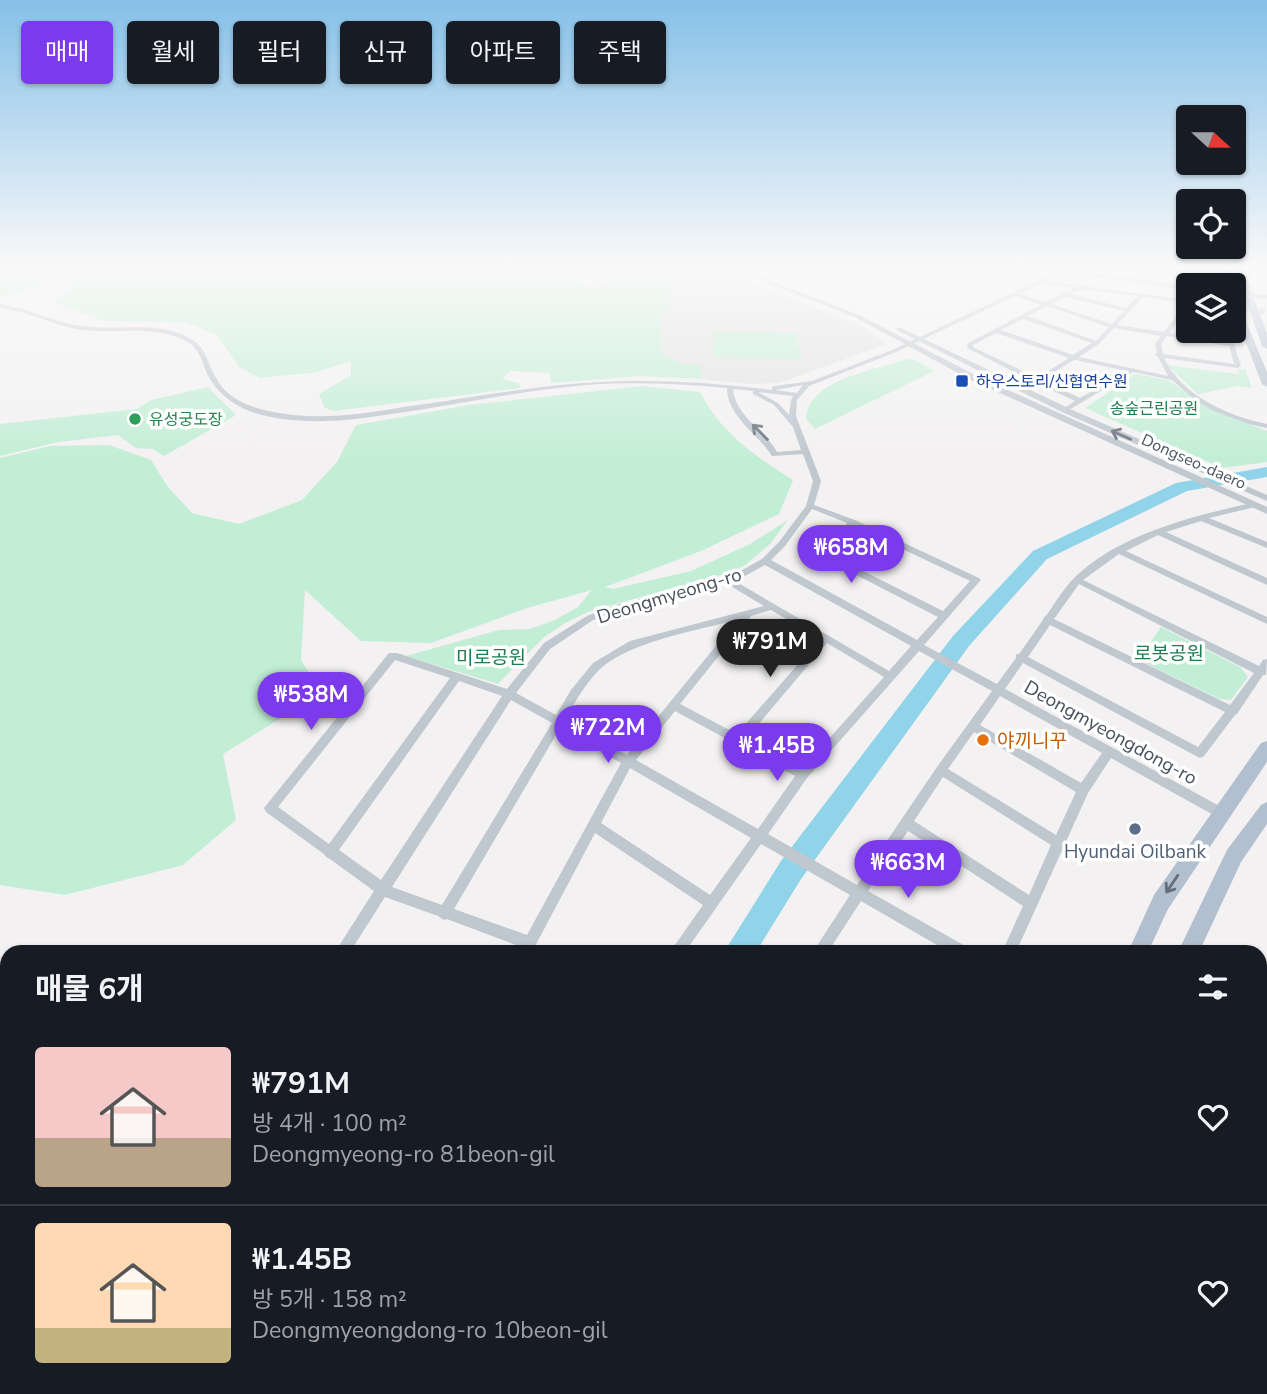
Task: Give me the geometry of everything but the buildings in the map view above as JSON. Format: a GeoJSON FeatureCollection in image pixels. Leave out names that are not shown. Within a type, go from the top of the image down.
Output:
{"type":"FeatureCollection","features":[{"type":"Feature","properties":{"kind":"main road"},"geometry":{"type":"LineString","coordinates":[[1246,332],[1267,384]]}},
{"type":"Feature","properties":{"kind":"main road"},"geometry":{"type":"LineString","coordinates":[[1141,945],[1161,902],[1267,748]]}},
{"type":"Feature","properties":{"kind":"main road"},"geometry":{"type":"LineString","coordinates":[[1191,945],[1234,856],[1267,810]]}},
{"type":"Feature","properties":{"kind":"street"},"geometry":{"type":"LineString","coordinates":[[155,331],[177,335],[197,346],[208,362],[213,380],[235,402],[266,413],[303,418],[380,413],[596,382],[654,380],[798,395]]}},
{"type":"Feature","properties":{"kind":"street","name":"Dongseo-daero"},"geometry":{"type":"LineString","coordinates":[[883,331],[972,377],[1267,512]]}},
{"type":"Feature","properties":{"kind":"street","name":"Dongseo-daero"},"geometry":{"type":"LineString","coordinates":[[902,331],[1065,410],[1266,497]]}},
{"type":"Feature","properties":{"kind":"street"},"geometry":{"type":"LineString","coordinates":[[733,387],[776,388],[813,381],[936,331]]}},
{"type":"Feature","properties":{"kind":"street"},"geometry":{"type":"LineString","coordinates":[[997,331],[1075,358],[1170,378],[1211,405],[1240,419],[1267,426]]}},
{"type":"Feature","properties":{"kind":"street"},"geometry":{"type":"LineString","coordinates":[[997,331],[970,344],[970,348],[1080,401]]}},
{"type":"Feature","properties":{"kind":"street"},"geometry":{"type":"LineString","coordinates":[[1063,331],[1097,343]]}},
{"type":"Feature","properties":{"kind":"street"},"geometry":{"type":"LineString","coordinates":[[1036,381],[1097,343],[1108,331]]}},
{"type":"Feature","properties":{"kind":"street"},"geometry":{"type":"LineString","coordinates":[[1141,331],[1232,345],[1238,366],[1158,355]]}},
{"type":"Feature","properties":{"kind":"street"},"geometry":{"type":"LineString","coordinates":[[1166,331],[1162,335],[1158,355],[1170,378]]}},
{"type":"Feature","properties":{"kind":"street"},"geometry":{"type":"LineString","coordinates":[[1065,410],[1131,371]]}},
{"type":"Feature","properties":{"kind":"street"},"geometry":{"type":"LineString","coordinates":[[793,425],[792,407],[798,395],[813,381]]}},
{"type":"Feature","properties":{"kind":"street"},"geometry":{"type":"LineString","coordinates":[[682,945],[711,903],[764,838],[803,775],[890,676],[921,647],[944,615],[976,580],[852,522],[810,506],[817,481],[793,425],[771,400],[733,387]]}},
{"type":"Feature","properties":{"kind":"street"},"geometry":{"type":"LineString","coordinates":[[733,387],[729,395],[735,410],[764,435],[775,454],[806,452]]}},
{"type":"Feature","properties":{"kind":"street"},"geometry":{"type":"LineString","coordinates":[[824,945],[858,891],[1020,657],[1077,580],[1119,551],[1158,532],[1247,503]]}},
{"type":"Feature","properties":{"kind":"street","name":"Deongmyeong-ro"},"geometry":{"type":"LineString","coordinates":[[347,945],[509,694],[547,646],[590,618],[619,607],[727,580],[765,561],[810,506]]}},
{"type":"Feature","properties":{"kind":"street"},"geometry":{"type":"LineString","coordinates":[[1202,518],[1267,545]]}},
{"type":"Feature","properties":{"kind":"street"},"geometry":{"type":"LineString","coordinates":[[852,522],[832,559],[944,615]]}},
{"type":"Feature","properties":{"kind":"street"},"geometry":{"type":"LineString","coordinates":[[1158,532],[1267,582]]}},
{"type":"Feature","properties":{"kind":"street"},"geometry":{"type":"LineString","coordinates":[[1119,551],[1267,621]]}},
{"type":"Feature","properties":{"kind":"street"},"geometry":{"type":"LineString","coordinates":[[765,561],[921,647]]}},
{"type":"Feature","properties":{"kind":"street"},"geometry":{"type":"LineString","coordinates":[[727,580],[890,676]]}},
{"type":"Feature","properties":{"kind":"street"},"geometry":{"type":"LineString","coordinates":[[1020,657],[1200,753],[1264,667],[1077,580]]}},
{"type":"Feature","properties":{"kind":"street"},"geometry":{"type":"LineString","coordinates":[[444,914],[586,677],[607,657],[656,637],[772,607]]}},
{"type":"Feature","properties":{"kind":"street"},"geometry":{"type":"LineString","coordinates":[[528,945],[628,761],[747,614]]}},
{"type":"Feature","properties":{"kind":"street"},"geometry":{"type":"LineString","coordinates":[[1047,619],[1233,711]]}},
{"type":"Feature","properties":{"kind":"street"},"geometry":{"type":"LineString","coordinates":[[738,740],[825,638]]}},
{"type":"Feature","properties":{"kind":"street","name":"Deongmyeongdong-ro"},"geometry":{"type":"LineString","coordinates":[[921,647],[1221,813]]}},
{"type":"Feature","properties":{"kind":"street"},"geometry":{"type":"LineString","coordinates":[[522,945],[384,890],[270,808],[393,656],[509,694],[950,945]]}},
{"type":"Feature","properties":{"kind":"street"},"geometry":{"type":"LineString","coordinates":[[330,853],[457,676]]}},
{"type":"Feature","properties":{"kind":"street"},"geometry":{"type":"LineString","coordinates":[[673,705],[803,775]]}},
{"type":"Feature","properties":{"kind":"street"},"geometry":{"type":"LineString","coordinates":[[973,726],[1083,790]]}},
{"type":"Feature","properties":{"kind":"street"},"geometry":{"type":"LineString","coordinates":[[1012,945],[1083,790],[1109,751]]}},
{"type":"Feature","properties":{"kind":"street"},"geometry":{"type":"LineString","coordinates":[[942,770],[1058,844]]}},
{"type":"Feature","properties":{"kind":"street"},"geometry":{"type":"LineString","coordinates":[[906,823],[1030,902]]}},
{"type":"Feature","properties":{"kind":"street"},"geometry":{"type":"LineString","coordinates":[[593,825],[711,903]]}},
{"type":"Feature","properties":{"kind":"shaded area"},"geometry":{"type":"Polygon","coordinates":[[[661,331],[869,331],[887,344],[779,383],[747,384],[700,379],[702,366],[681,363],[662,354],[661,331]]]}},
{"type":"Feature","properties":{"kind":"green space"},"geometry":{"type":"Polygon","coordinates":[[[207,331],[661,331],[662,354],[681,363],[702,366],[700,379],[640,376],[551,383],[550,373],[510,371],[502,379],[519,383],[520,388],[333,411],[324,407],[319,394],[351,375],[351,361],[317,372],[260,378],[239,367],[217,335],[207,331]]]}},
{"type":"Feature","properties":{"kind":"green space"},"geometry":{"type":"Polygon","coordinates":[[[713,331],[715,331],[796,333],[802,359],[714,357],[713,331]]]}},
{"type":"Feature","properties":{"kind":"green space"},"geometry":{"type":"Polygon","coordinates":[[[907,359],[916,360],[934,371],[815,429],[806,419],[810,405],[818,394],[831,385],[862,372],[907,359]]]}},
{"type":"Feature","properties":{"kind":"green space"},"geometry":{"type":"Polygon","coordinates":[[[1167,365],[1239,374],[1238,369],[1245,369],[1252,388],[1238,386],[1198,394],[1167,365]]]}},
{"type":"Feature","properties":{"kind":"green space","name":"송숲근린공원"},"geometry":{"type":"Polygon","coordinates":[[[1136,374],[1168,380],[1208,407],[1267,431],[1267,462],[1222,468],[1085,408],[1136,374]]]}},
{"type":"Feature","properties":{"kind":"green space","name":"미로공원"},"geometry":{"type":"Polygon","coordinates":[[[642,386],[700,392],[708,407],[729,432],[765,462],[793,480],[779,514],[701,551],[605,587],[613,589],[691,571],[750,544],[788,520],[770,544],[744,566],[722,575],[590,611],[543,638],[498,684],[406,656],[499,630],[530,629],[555,620],[578,607],[592,590],[527,608],[431,643],[361,641],[305,590],[301,660],[321,693],[223,754],[236,820],[183,865],[65,895],[0,885],[0,458],[50,446],[109,445],[151,460],[168,487],[192,513],[239,524],[302,500],[337,462],[356,425],[469,405],[642,386]]]}},
{"type":"Feature","properties":{"kind":"green space","name":"유성궁도장"},"geometry":{"type":"Polygon","coordinates":[[[208,387],[236,415],[164,456],[153,449],[136,448],[118,435],[58,442],[0,456],[0,424],[137,409],[151,400],[208,387]]]}},
{"type":"Feature","properties":{"kind":"green space","name":"로봇공원"},"geometry":{"type":"Polygon","coordinates":[[[1161,627],[1240,667],[1248,677],[1231,700],[1219,699],[1139,660],[1161,627]]]}},
{"type":"Feature","properties":{"kind":"waterway"},"geometry":{"type":"LineString","coordinates":[[743,945],[791,870],[961,641],[1040,555],[1182,487],[1267,472]]}},
{"type":"Feature","properties":{"kind":"place","name":"하우스토리/신협연수원"},"geometry":{"type":"Point","coordinates":[962,381]}},
{"type":"Feature","properties":{"kind":"place","name":"유성궁도장"},"geometry":{"type":"Point","coordinates":[135,419]}},
{"type":"Feature","properties":{"kind":"place","name":"야끼니꾸"},"geometry":{"type":"Point","coordinates":[983,740]}},
{"type":"Feature","properties":{"kind":"place","name":"Hyundai Oilbank"},"geometry":{"type":"Point","coordinates":[1135,829]}}]}
